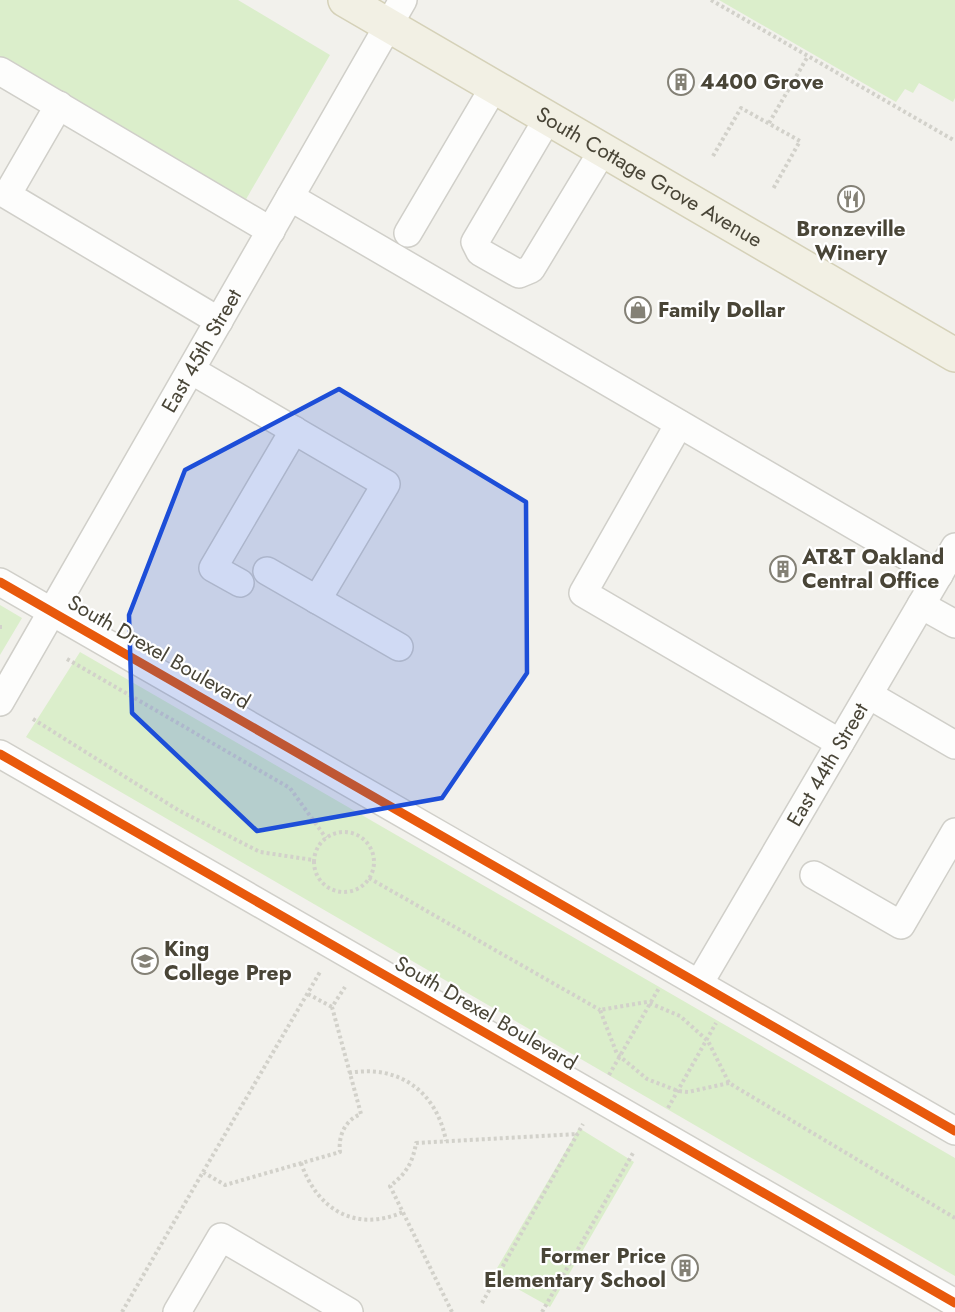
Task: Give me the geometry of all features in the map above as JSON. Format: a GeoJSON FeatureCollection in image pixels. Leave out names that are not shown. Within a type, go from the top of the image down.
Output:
{"type":"FeatureCollection","features":[{"type":"Feature","properties":{"kind":"main road","name":"South Cottage Grove Avenue"},"geometry":{"type":"LineString","coordinates":[[345,0],[396,13],[494,87],[955,355]]}},
{"type":"Feature","properties":{"kind":"street","name":"East 45th Street"},"geometry":{"type":"LineString","coordinates":[[0,702],[396,13]]}},
{"type":"Feature","properties":{"kind":"street"},"geometry":{"type":"LineString","coordinates":[[0,71],[271,231]]}},
{"type":"Feature","properties":{"kind":"street"},"geometry":{"type":"LineString","coordinates":[[408,233],[494,87]]}},
{"type":"Feature","properties":{"kind":"street"},"geometry":{"type":"LineString","coordinates":[[59,105],[7,195],[219,321]]}},
{"type":"Feature","properties":{"kind":"street"},"geometry":{"type":"LineString","coordinates":[[548,118],[475,242],[480,252],[519,274],[531,269],[603,150]]}},
{"type":"Feature","properties":{"kind":"street"},"geometry":{"type":"LineString","coordinates":[[290,197],[939,575]]}},
{"type":"Feature","properties":{"kind":"street"},"geometry":{"type":"LineString","coordinates":[[191,370],[386,484],[317,600]]}},
{"type":"Feature","properties":{"kind":"street"},"geometry":{"type":"LineString","coordinates":[[679,424],[583,593],[840,744]]}},
{"type":"Feature","properties":{"kind":"street"},"geometry":{"type":"LineString","coordinates":[[240,583],[213,568],[294,430]]}},
{"type":"Feature","properties":{"kind":"street","name":"East 44th Street"},"geometry":{"type":"LineString","coordinates":[[700,982],[955,547]]}},
{"type":"Feature","properties":{"kind":"street"},"geometry":{"type":"LineString","coordinates":[[267,572],[399,647]]}},
{"type":"Feature","properties":{"kind":"street","name":"South Drexel Boulevard"},"geometry":{"type":"LineString","coordinates":[[0,582],[700,982],[955,1131]]}},
{"type":"Feature","properties":{"kind":"street"},"geometry":{"type":"LineString","coordinates":[[921,605],[955,624]]}},
{"type":"Feature","properties":{"kind":"street"},"geometry":{"type":"LineString","coordinates":[[868,695],[955,745]]}},
{"type":"Feature","properties":{"kind":"street","name":"South Drexel Boulevard"},"geometry":{"type":"LineString","coordinates":[[0,754],[955,1303]]}},
{"type":"Feature","properties":{"kind":"street"},"geometry":{"type":"LineString","coordinates":[[814,875],[901,925],[955,832]]}},
{"type":"Feature","properties":{"kind":"street"},"geometry":{"type":"LineString","coordinates":[[177,1312],[222,1237],[349,1312]]}},
{"type":"Feature","properties":{"kind":"path"},"geometry":{"type":"LineString","coordinates":[[711,0],[955,141]]}},
{"type":"Feature","properties":{"kind":"path"},"geometry":{"type":"LineString","coordinates":[[769,123],[808,56]]}},
{"type":"Feature","properties":{"kind":"path"},"geometry":{"type":"LineString","coordinates":[[713,156],[741,108],[769,123],[800,141],[773,189]]}},
{"type":"Feature","properties":{"kind":"path"},"geometry":{"type":"LineString","coordinates":[[67,658],[290,788],[326,838]]}},
{"type":"Feature","properties":{"kind":"path"},"geometry":{"type":"LineString","coordinates":[[33,719],[178,810],[260,852],[314,860]]}},
{"type":"Feature","properties":{"kind":"path"},"geometry":{"type":"LineString","coordinates":[[346,832],[364,840],[374,858],[369,878],[354,891],[334,891],[318,879],[314,860],[320,843],[326,838],[346,832]]}},
{"type":"Feature","properties":{"kind":"path"},"geometry":{"type":"LineString","coordinates":[[369,878],[600,1010],[650,1004],[680,1016],[708,1041],[729,1083],[955,1218]]}},
{"type":"Feature","properties":{"kind":"path"},"geometry":{"type":"LineString","coordinates":[[122,1312],[320,972]]}},
{"type":"Feature","properties":{"kind":"path"},"geometry":{"type":"LineString","coordinates":[[332,1007],[345,987]]}},
{"type":"Feature","properties":{"kind":"path"},"geometry":{"type":"LineString","coordinates":[[607,1078],[660,987]]}},
{"type":"Feature","properties":{"kind":"path"},"geometry":{"type":"LineString","coordinates":[[203,1172],[225,1185],[340,1152],[339,1142],[342,1133],[354,1117],[361,1114],[332,1007],[308,994]]}},
{"type":"Feature","properties":{"kind":"path"},"geometry":{"type":"LineString","coordinates":[[600,1010],[620,1057],[647,1079],[678,1091],[688,1092],[729,1083]]}},
{"type":"Feature","properties":{"kind":"path"},"geometry":{"type":"LineString","coordinates":[[666,1111],[717,1022]]}},
{"type":"Feature","properties":{"kind":"path"},"geometry":{"type":"LineString","coordinates":[[350,1073],[378,1071],[396,1075],[412,1085],[428,1099],[436,1111],[443,1126],[446,1141]]}},
{"type":"Feature","properties":{"kind":"path"},"geometry":{"type":"LineString","coordinates":[[482,1303],[583,1124]]}},
{"type":"Feature","properties":{"kind":"path"},"geometry":{"type":"LineString","coordinates":[[452,1312],[390,1186],[406,1171],[416,1143],[578,1134]]}},
{"type":"Feature","properties":{"kind":"path"},"geometry":{"type":"LineString","coordinates":[[542,1312],[633,1153]]}},
{"type":"Feature","properties":{"kind":"path"},"geometry":{"type":"LineString","coordinates":[[301,1163],[315,1193],[328,1206],[342,1215],[378,1219],[403,1212]]}},
{"type":"Feature","properties":{"kind":"highlighted area"},"geometry":{"type":"Polygon","coordinates":[[[339,389],[526,502],[527,673],[442,798],[257,831],[132,713],[129,615],[185,470],[339,389]]]}},
{"type":"Feature","properties":{"kind":"green space"},"geometry":{"type":"Polygon","coordinates":[[[0,0],[238,0],[330,55],[245,201],[0,58],[0,0]]]}},
{"type":"Feature","properties":{"kind":"green space"},"geometry":{"type":"Polygon","coordinates":[[[719,0],[955,0],[955,98],[953,102],[919,83],[913,93],[905,89],[896,102],[719,0]]]}},
{"type":"Feature","properties":{"kind":"green space"},"geometry":{"type":"Polygon","coordinates":[[[0,605],[22,618],[0,655],[0,605]]]}},
{"type":"Feature","properties":{"kind":"green space"},"geometry":{"type":"Polygon","coordinates":[[[80,652],[955,1158],[955,1276],[26,737],[80,652]]]}},
{"type":"Feature","properties":{"kind":"green space"},"geometry":{"type":"Polygon","coordinates":[[[579,1128],[634,1162],[550,1307],[493,1275],[579,1128]]]}},
{"type":"Feature","properties":{"kind":"cycle path"},"geometry":{"type":"LineString","coordinates":[[0,582],[955,1131]]}},
{"type":"Feature","properties":{"kind":"cycle path"},"geometry":{"type":"LineString","coordinates":[[0,754],[955,1303]]}},
{"type":"Feature","properties":{"kind":"place","name":"4400 Grove"},"geometry":{"type":"Point","coordinates":[681,82]}},
{"type":"Feature","properties":{"kind":"place","name":"Bronzeville Winery"},"geometry":{"type":"Point","coordinates":[851,199]}},
{"type":"Feature","properties":{"kind":"place","name":"Family Dollar"},"geometry":{"type":"Point","coordinates":[638,310]}},
{"type":"Feature","properties":{"kind":"place","name":"AT&T Oakland Central Office"},"geometry":{"type":"Point","coordinates":[783,569]}},
{"type":"Feature","properties":{"kind":"place","name":"King College Prep"},"geometry":{"type":"Point","coordinates":[145,961]}},
{"type":"Feature","properties":{"kind":"place","name":"Former Price Elementary School"},"geometry":{"type":"Point","coordinates":[685,1268]}}]}
